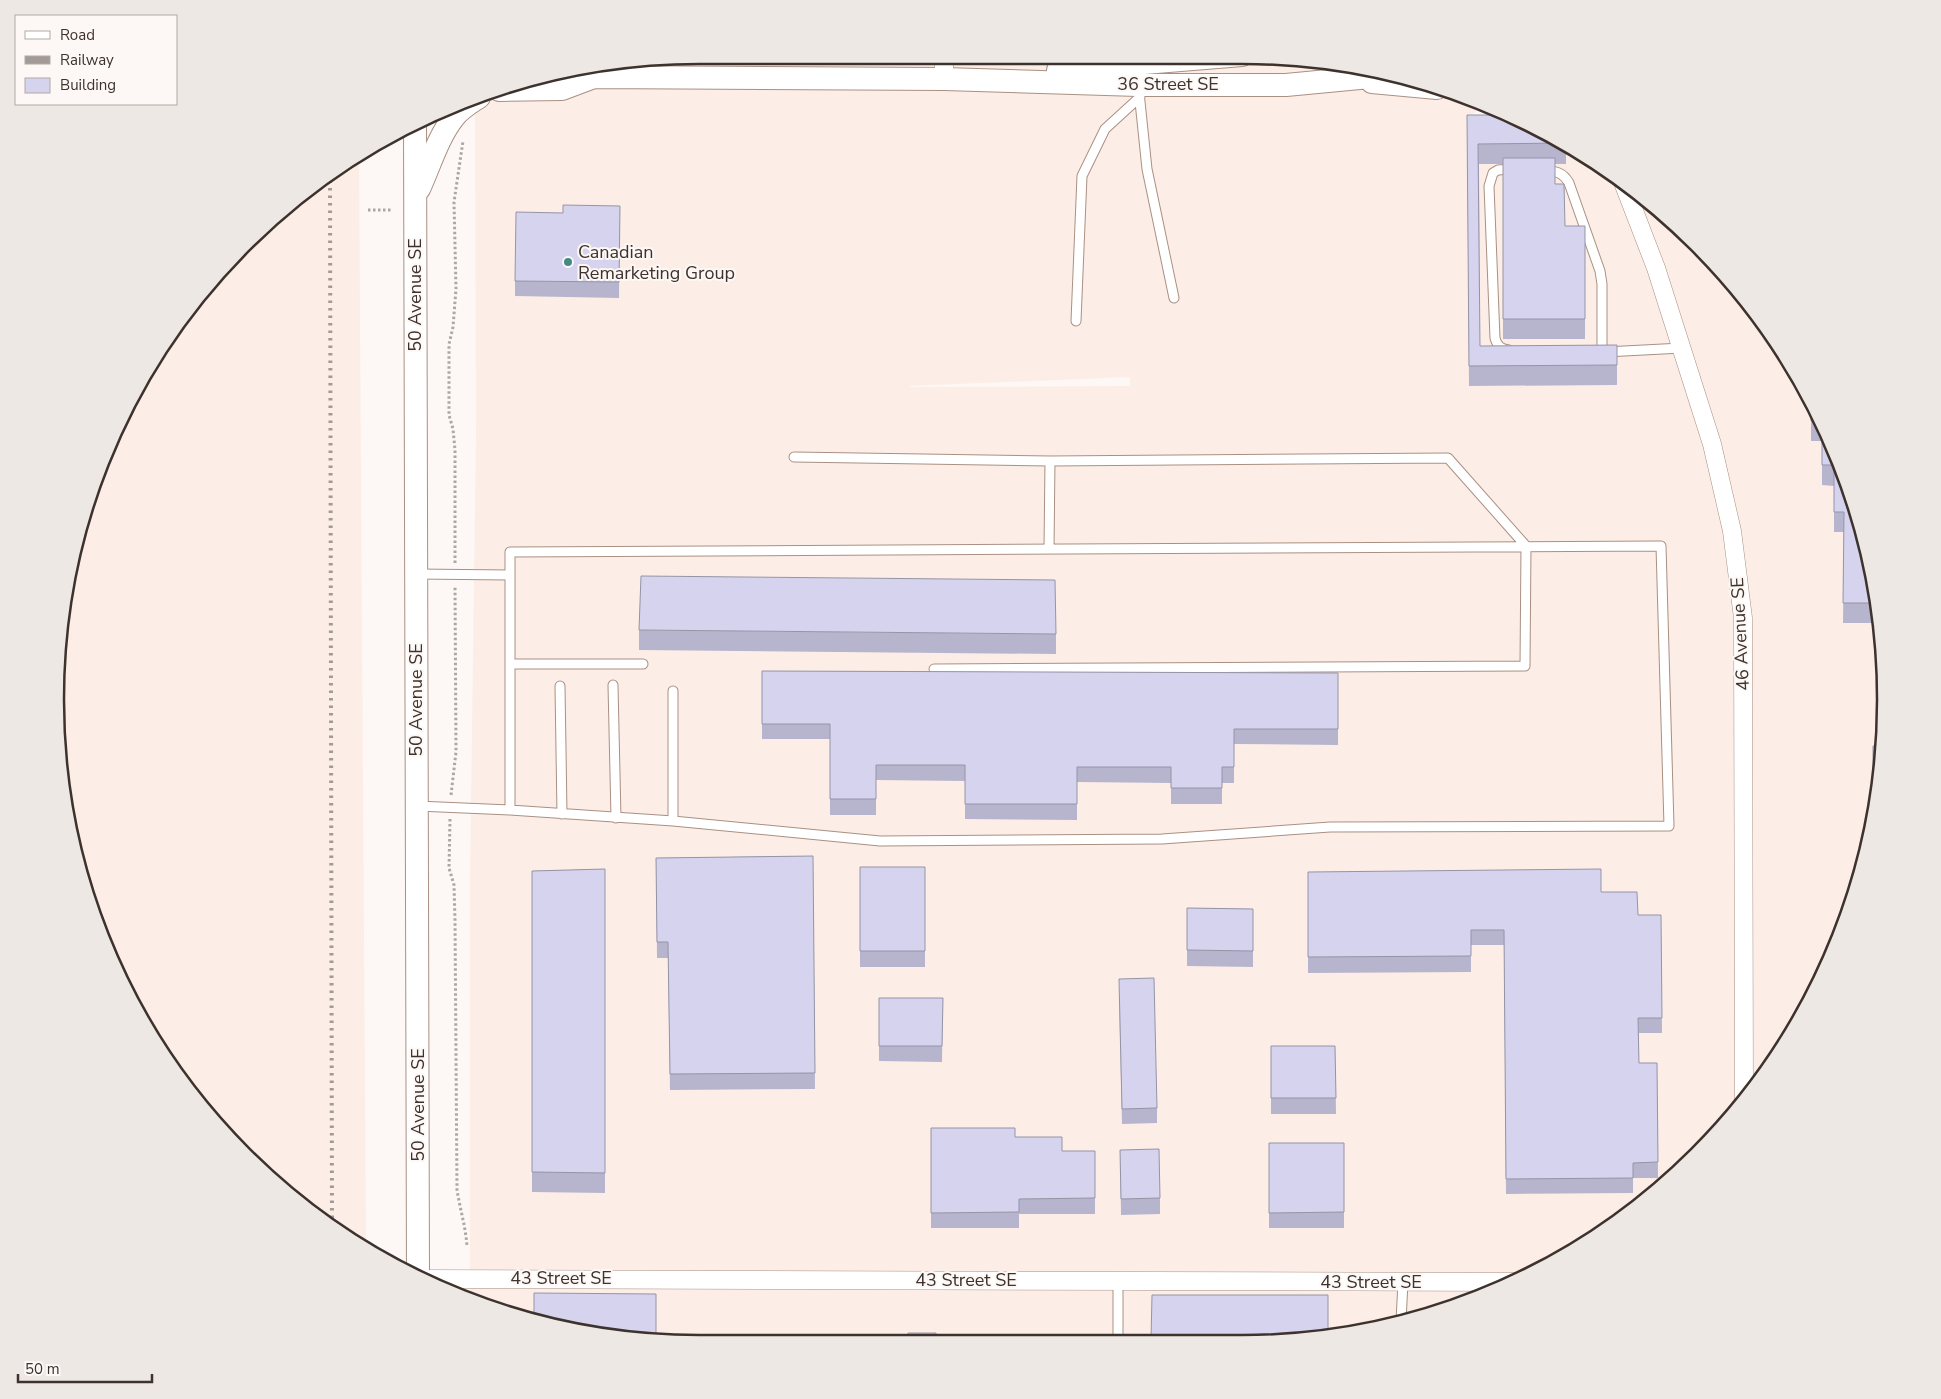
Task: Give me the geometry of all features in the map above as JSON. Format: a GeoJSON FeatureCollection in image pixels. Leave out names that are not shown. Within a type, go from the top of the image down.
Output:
{"type":"FeatureCollection","features":[{"type":"Feature","properties":{"kind":"street"},"geometry":{"type":"LineString","coordinates":[[944,64],[944,79]]}},
{"type":"Feature","properties":{"kind":"street","name":"36 Street SE"},"geometry":{"type":"LineString","coordinates":[[944,79],[1130,64]]}},
{"type":"Feature","properties":{"kind":"street","name":"36 Street SE"},"geometry":{"type":"LineString","coordinates":[[587,74],[944,79],[1139,91],[1286,85],[1368,76]]}},
{"type":"Feature","properties":{"kind":"street","name":"36 Street SE"},"geometry":{"type":"LineString","coordinates":[[521,89],[562,88],[583,75]]}},
{"type":"Feature","properties":{"kind":"street"},"geometry":{"type":"LineString","coordinates":[[1352,78],[1390,85],[1410,86]]}},
{"type":"Feature","properties":{"kind":"street"},"geometry":{"type":"LineString","coordinates":[[416,196],[444,132],[460,111]]}},
{"type":"Feature","properties":{"kind":"street","name":"50 Avenue SE"},"geometry":{"type":"LineString","coordinates":[[415,131],[418,1270]]}},
{"type":"Feature","properties":{"kind":"street","name":"46 Avenue SE"},"geometry":{"type":"LineString","coordinates":[[1627,194],[1656,268],[1712,444],[1732,531],[1743,618],[1744,1089]]}},
{"type":"Feature","properties":{"kind":"street","name":"43 Street SE"},"geometry":{"type":"LineString","coordinates":[[438,1279],[1496,1282]]}},
{"type":"Feature","properties":{"kind":"lane"},"geometry":{"type":"LineString","coordinates":[[1139,91],[1147,169],[1174,298]]}},
{"type":"Feature","properties":{"kind":"lane"},"geometry":{"type":"LineString","coordinates":[[1076,322],[1082,176],[1105,129],[1139,91]]}},
{"type":"Feature","properties":{"kind":"lane"},"geometry":{"type":"LineString","coordinates":[[1517,350],[1502,349],[1497,345],[1494,338],[1490,186],[1493,173],[1498,170],[1527,169],[1558,172],[1564,175],[1570,183],[1600,271],[1602,284],[1597,352],[1682,348]]}},
{"type":"Feature","properties":{"kind":"lane"},"geometry":{"type":"LineString","coordinates":[[794,457],[1050,461],[1448,458],[1526,546],[1525,666],[934,669]]}},
{"type":"Feature","properties":{"kind":"lane"},"geometry":{"type":"LineString","coordinates":[[1049,548],[1050,461]]}},
{"type":"Feature","properties":{"kind":"lane"},"geometry":{"type":"LineString","coordinates":[[417,806],[674,821],[880,841],[1162,839],[1330,827],[1669,826],[1661,546],[510,552],[510,810]]}},
{"type":"Feature","properties":{"kind":"lane"},"geometry":{"type":"LineString","coordinates":[[416,574],[510,575]]}},
{"type":"Feature","properties":{"kind":"lane"},"geometry":{"type":"LineString","coordinates":[[510,664],[643,664]]}},
{"type":"Feature","properties":{"kind":"lane"},"geometry":{"type":"LineString","coordinates":[[614,685],[616,818]]}},
{"type":"Feature","properties":{"kind":"lane"},"geometry":{"type":"LineString","coordinates":[[560,686],[562,814]]}},
{"type":"Feature","properties":{"kind":"lane"},"geometry":{"type":"LineString","coordinates":[[674,691],[674,821]]}},
{"type":"Feature","properties":{"kind":"lane"},"geometry":{"type":"LineString","coordinates":[[1118,1281],[1118,1335]]}},
{"type":"Feature","properties":{"kind":"lane"},"geometry":{"type":"LineString","coordinates":[[1401,1315],[1403,1282]]}},
{"type":"Feature","properties":{"kind":"path"},"geometry":{"type":"LineString","coordinates":[[464,135],[454,202],[456,289],[453,326],[449,344],[449,415],[453,429],[455,450],[456,752],[449,807],[449,868],[454,885],[455,920],[457,1190],[467,1247]]}},
{"type":"Feature","properties":{"kind":"path"},"geometry":{"type":"LineString","coordinates":[[368,210],[393,210]]}},
{"type":"Feature","properties":{"kind":"shaded area"},"geometry":{"type":"Polygon","coordinates":[[[1242,64],[1324,69],[1406,85],[1446,97],[1478,109],[1467,120],[1490,114],[1523,129],[1559,149],[1629,195],[1661,222],[1691,250],[1746,312],[1770,346],[1812,418],[1844,495],[1856,535],[1872,617],[1876,658],[1876,741],[1872,782],[1856,864],[1844,904],[1812,981],[1770,1053],[1746,1087],[1691,1149],[1629,1204],[1559,1250],[1523,1270],[1485,1287],[1446,1302],[1406,1314],[1324,1330],[1283,1334],[700,1335],[658,1334],[617,1330],[535,1314],[495,1302],[470,1292],[470,876],[476,438],[475,105],[495,97],[575,76],[658,65],[1242,64]],[[1130,377],[910,386],[1130,386],[1130,377]]]}},
{"type":"Feature","properties":{"kind":"shaded area"},"geometry":{"type":"Polygon","coordinates":[[[359,163],[366,1240],[312,1204],[250,1149],[195,1087],[149,1017],[129,981],[112,943],[97,904],[85,864],[69,782],[64,700],[65,658],[69,617],[85,535],[97,495],[129,418],[171,346],[195,312],[222,280],[280,222],[312,195],[359,163]]]}},
{"type":"Feature","properties":{"kind":"building"},"geometry":{"type":"Polygon","coordinates":[[[1467,115],[1492,115],[1549,143],[1478,144],[1480,346],[1617,345],[1617,365],[1469,366],[1467,115]]]}},
{"type":"Feature","properties":{"kind":"building"},"geometry":{"type":"Polygon","coordinates":[[[1503,158],[1555,158],[1555,184],[1564,184],[1565,226],[1585,226],[1585,319],[1503,319],[1503,158]]]}},
{"type":"Feature","properties":{"kind":"building","name":"Canadian Remarketing Group"},"geometry":{"type":"Polygon","coordinates":[[[563,205],[620,206],[619,282],[515,281],[516,212],[563,213],[563,205]]]}},
{"type":"Feature","properties":{"kind":"building"},"geometry":{"type":"Polygon","coordinates":[[[1822,440],[1832,465],[1822,465],[1822,440]]]}},
{"type":"Feature","properties":{"kind":"building"},"geometry":{"type":"Polygon","coordinates":[[[1834,469],[1856,535],[1870,603],[1843,603],[1844,512],[1834,512],[1834,469]]]}},
{"type":"Feature","properties":{"kind":"building"},"geometry":{"type":"Polygon","coordinates":[[[641,576],[1055,580],[1056,634],[639,630],[641,576]]]}},
{"type":"Feature","properties":{"kind":"building"},"geometry":{"type":"Polygon","coordinates":[[[762,671],[1338,673],[1338,729],[1234,729],[1234,767],[1222,767],[1222,788],[1171,788],[1171,767],[1077,767],[1077,804],[965,804],[965,765],[876,765],[876,799],[830,799],[830,724],[762,724],[762,671]]]}},
{"type":"Feature","properties":{"kind":"building"},"geometry":{"type":"Polygon","coordinates":[[[1873,746],[1876,746],[1873,772],[1873,746]]]}},
{"type":"Feature","properties":{"kind":"building"},"geometry":{"type":"Polygon","coordinates":[[[813,856],[815,1073],[670,1074],[668,942],[657,942],[656,858],[813,856]]]}},
{"type":"Feature","properties":{"kind":"building"},"geometry":{"type":"Polygon","coordinates":[[[860,867],[925,867],[925,951],[860,951],[860,867]]]}},
{"type":"Feature","properties":{"kind":"building"},"geometry":{"type":"Polygon","coordinates":[[[605,869],[605,1173],[532,1172],[532,871],[605,869]]]}},
{"type":"Feature","properties":{"kind":"building"},"geometry":{"type":"Polygon","coordinates":[[[1601,869],[1601,892],[1637,892],[1638,915],[1661,915],[1662,1018],[1638,1018],[1639,1063],[1657,1063],[1658,1162],[1633,1163],[1633,1178],[1506,1179],[1504,930],[1471,930],[1471,956],[1308,957],[1308,872],[1601,869]]]}},
{"type":"Feature","properties":{"kind":"building"},"geometry":{"type":"Polygon","coordinates":[[[1187,908],[1253,909],[1253,951],[1187,950],[1187,908]]]}},
{"type":"Feature","properties":{"kind":"building"},"geometry":{"type":"Polygon","coordinates":[[[1154,978],[1157,1108],[1122,1109],[1119,979],[1154,978]]]}},
{"type":"Feature","properties":{"kind":"building"},"geometry":{"type":"Polygon","coordinates":[[[879,998],[943,998],[942,1046],[879,1046],[879,998]]]}},
{"type":"Feature","properties":{"kind":"building"},"geometry":{"type":"Polygon","coordinates":[[[1271,1046],[1335,1046],[1336,1098],[1271,1098],[1271,1046]]]}},
{"type":"Feature","properties":{"kind":"building"},"geometry":{"type":"Polygon","coordinates":[[[931,1128],[1015,1128],[1015,1137],[1062,1137],[1062,1151],[1095,1151],[1095,1198],[1019,1199],[1019,1212],[931,1213],[931,1128]]]}},
{"type":"Feature","properties":{"kind":"building"},"geometry":{"type":"Polygon","coordinates":[[[1269,1143],[1344,1143],[1344,1212],[1269,1213],[1269,1143]]]}},
{"type":"Feature","properties":{"kind":"building"},"geometry":{"type":"Polygon","coordinates":[[[1159,1149],[1160,1198],[1121,1199],[1120,1150],[1159,1149]]]}},
{"type":"Feature","properties":{"kind":"building"},"geometry":{"type":"Polygon","coordinates":[[[534,1293],[656,1294],[656,1334],[617,1330],[534,1314],[534,1293]]]}},
{"type":"Feature","properties":{"kind":"building"},"geometry":{"type":"Polygon","coordinates":[[[1152,1295],[1328,1295],[1328,1329],[1283,1334],[1151,1335],[1152,1295]]]}},
{"type":"Feature","properties":{"kind":"building"},"geometry":{"type":"Polygon","coordinates":[[[908,1333],[936,1333],[936,1335],[908,1335],[908,1333]]]}},
{"type":"Feature","properties":{"kind":"railway"},"geometry":{"type":"LineString","coordinates":[[330,182],[332,1218]]}},
{"type":"Feature","properties":{"kind":"place","name":"Canadian Remarketing Group"},"geometry":{"type":"Point","coordinates":[568,262]}}]}
